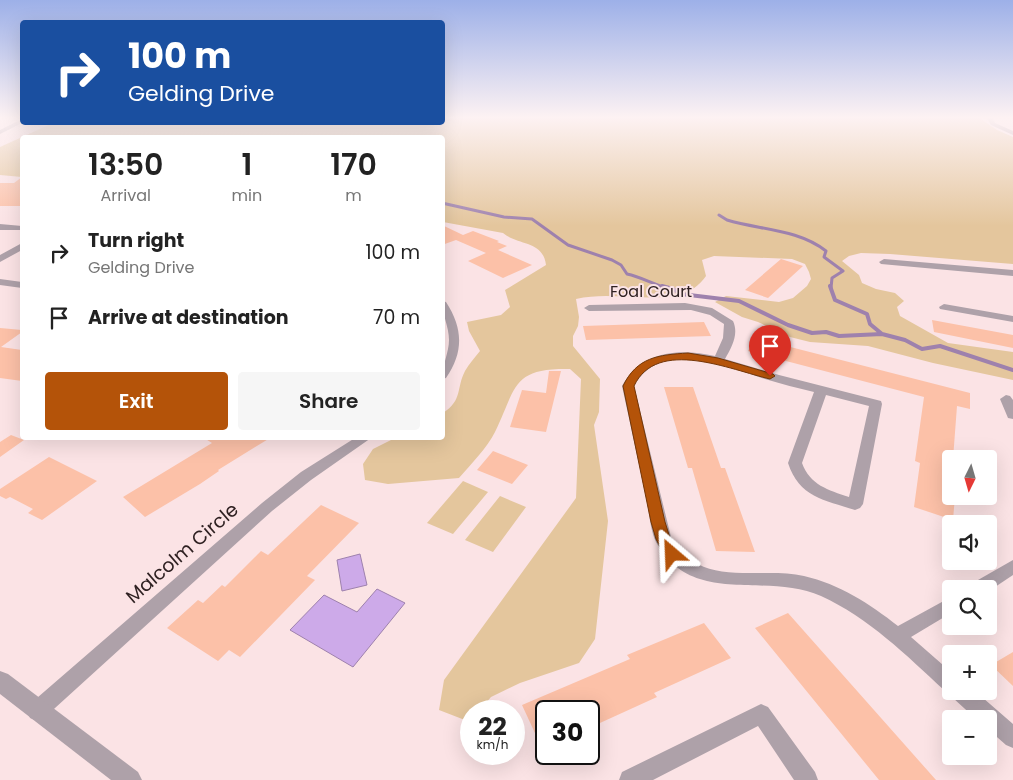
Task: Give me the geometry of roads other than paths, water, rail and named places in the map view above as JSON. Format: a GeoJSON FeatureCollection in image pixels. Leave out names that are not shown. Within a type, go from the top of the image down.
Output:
{"type":"FeatureCollection","features":[{"type":"Feature","properties":{"kind":"street"},"geometry":{"type":"LineString","coordinates":[[0,227],[20,228]]}},
{"type":"Feature","properties":{"kind":"street"},"geometry":{"type":"LineString","coordinates":[[0,259],[20,247]]}},
{"type":"Feature","properties":{"kind":"street"},"geometry":{"type":"LineString","coordinates":[[884,262],[1013,273]]}},
{"type":"Feature","properties":{"kind":"street"},"geometry":{"type":"LineString","coordinates":[[0,282],[20,285]]}},
{"type":"Feature","properties":{"kind":"street","name":"Foal Court"},"geometry":{"type":"LineString","coordinates":[[589,308],[698,306],[729,323],[731,330],[730,338],[718,361]]}},
{"type":"Feature","properties":{"kind":"street"},"geometry":{"type":"LineString","coordinates":[[944,307],[1013,319]]}},
{"type":"Feature","properties":{"kind":"street"},"geometry":{"type":"LineString","coordinates":[[445,308],[451,317],[455,332],[454,353],[445,370]]}},
{"type":"Feature","properties":{"kind":"street"},"geometry":{"type":"LineString","coordinates":[[821,391],[795,463],[798,476],[816,492],[855,504],[876,404],[821,391],[718,361],[688,356],[670,357],[642,366],[628,386],[663,539],[672,554],[684,565],[702,574],[725,579],[772,579],[803,582],[827,590],[851,603],[896,636],[942,676]]}},
{"type":"Feature","properties":{"kind":"street"},"geometry":{"type":"LineString","coordinates":[[1006,399],[1013,415]]}},
{"type":"Feature","properties":{"kind":"street","name":"Malcolm Circle"},"geometry":{"type":"LineString","coordinates":[[37,711],[267,506],[306,476],[361,440]]}},
{"type":"Feature","properties":{"kind":"street"},"geometry":{"type":"LineString","coordinates":[[992,580],[1013,567]]}},
{"type":"Feature","properties":{"kind":"street"},"geometry":{"type":"LineString","coordinates":[[896,636],[942,609]]}},
{"type":"Feature","properties":{"kind":"street"},"geometry":{"type":"LineString","coordinates":[[0,681],[130,780]]}},
{"type":"Feature","properties":{"kind":"street"},"geometry":{"type":"LineString","coordinates":[[970,700],[1013,738]]}},
{"type":"Feature","properties":{"kind":"street"},"geometry":{"type":"LineString","coordinates":[[630,780],[761,714],[807,780]]}},
{"type":"Feature","properties":{"kind":"waterway"},"geometry":{"type":"LineString","coordinates":[[445,204],[504,217],[532,219],[568,245],[612,260],[621,265],[627,274],[667,288]]}},
{"type":"Feature","properties":{"kind":"waterway"},"geometry":{"type":"LineString","coordinates":[[719,215],[727,220],[803,238],[826,251],[824,257],[843,271],[832,278],[831,288]]}},
{"type":"Feature","properties":{"kind":"waterway"},"geometry":{"type":"LineString","coordinates":[[662,286],[673,289],[681,294],[739,301],[788,325],[812,333],[826,332],[839,336],[882,334]]}},
{"type":"Feature","properties":{"kind":"waterway"},"geometry":{"type":"LineString","coordinates":[[830,286],[835,300],[867,314],[870,324],[882,334]]}},
{"type":"Feature","properties":{"kind":"waterway"},"geometry":{"type":"LineString","coordinates":[[882,334],[905,340],[922,349],[940,346],[1013,370]]}}]}
